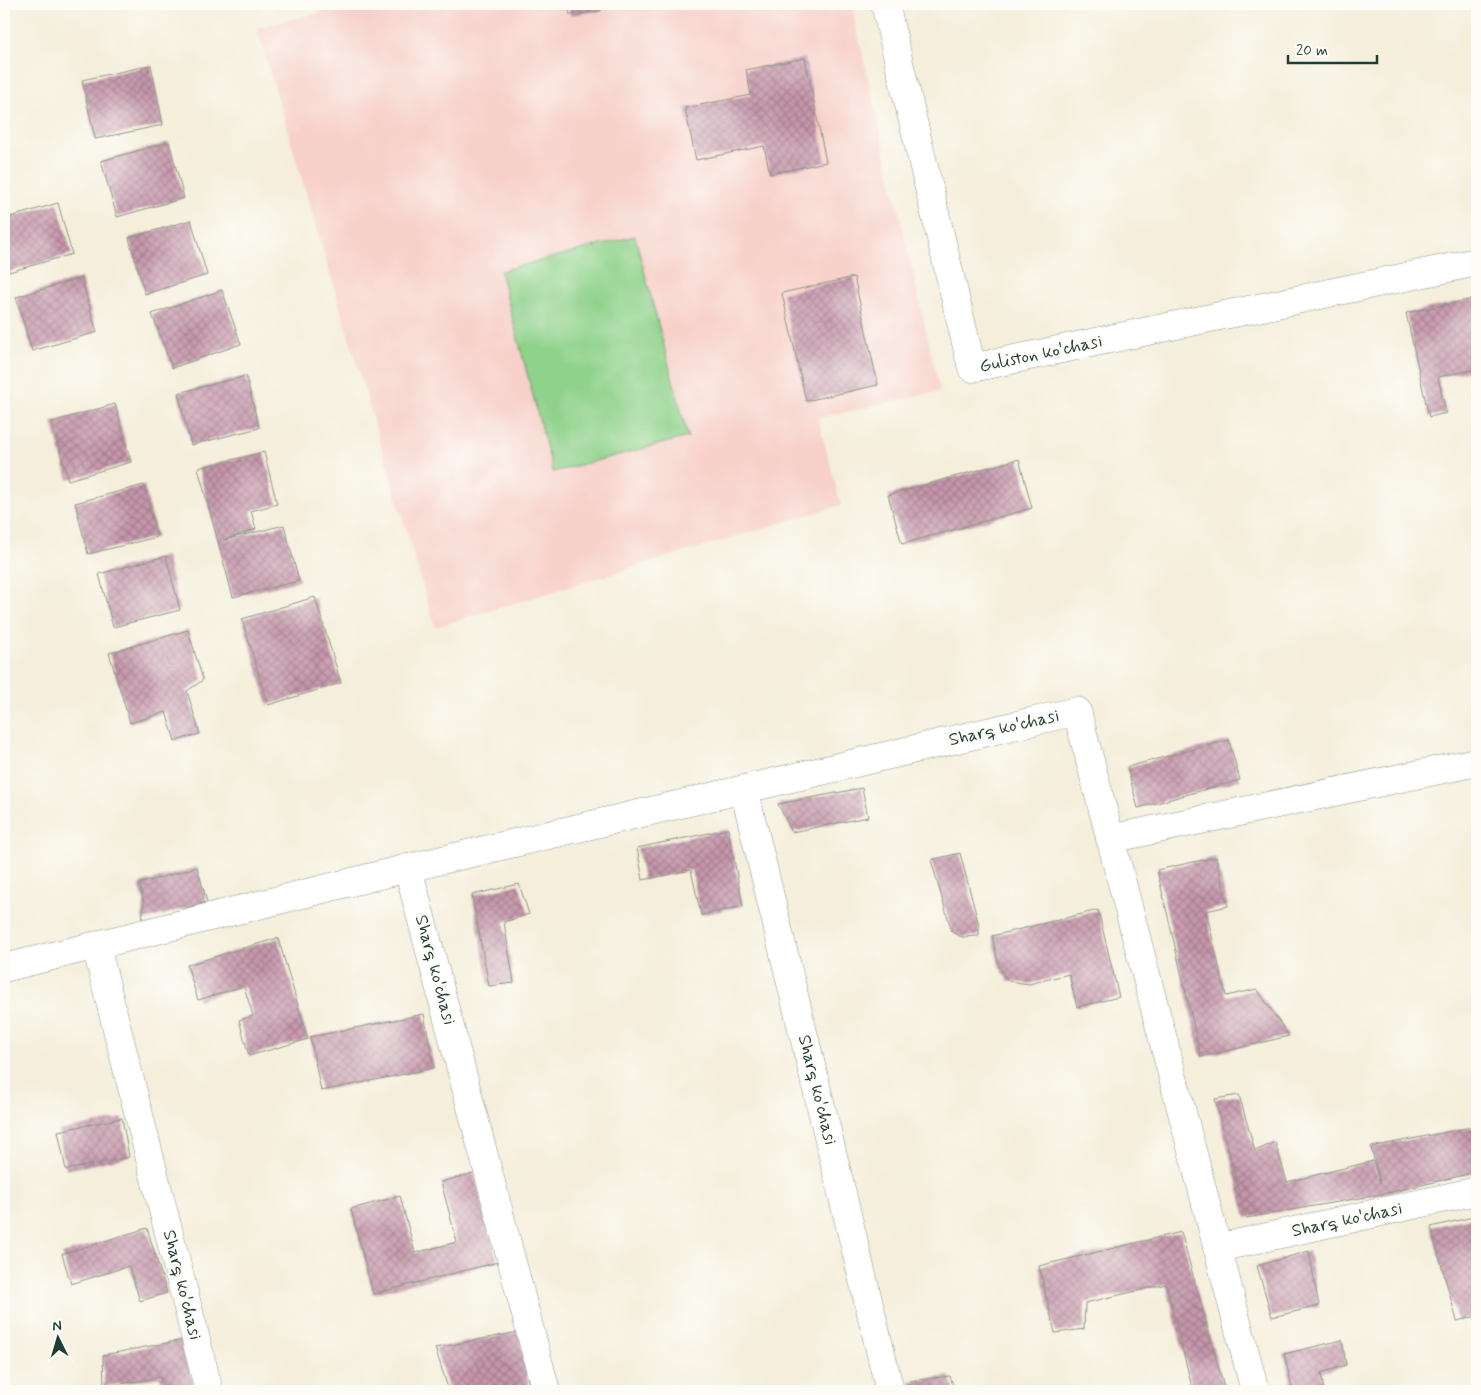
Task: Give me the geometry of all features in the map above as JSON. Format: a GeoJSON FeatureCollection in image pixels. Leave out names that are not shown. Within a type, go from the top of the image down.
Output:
{"type":"FeatureCollection","features":[{"type":"Feature","properties":{"kind":"street","name":"Guliston ko'chasi"},"geometry":{"type":"LineString","coordinates":[[885,4],[972,368],[1477,262]]}},
{"type":"Feature","properties":{"kind":"street","name":"Sharq ko'chasi"},"geometry":{"type":"LineString","coordinates":[[4,968],[408,868],[1077,711],[1255,1391]]}},
{"type":"Feature","properties":{"kind":"street"},"geometry":{"type":"LineString","coordinates":[[1110,839],[1477,762]]}},
{"type":"Feature","properties":{"kind":"street","name":"Sharq ko'chasi"},"geometry":{"type":"LineString","coordinates":[[744,789],[890,1391]]}},
{"type":"Feature","properties":{"kind":"street","name":"Sharq ko'chasi"},"geometry":{"type":"LineString","coordinates":[[408,868],[546,1391]]}},
{"type":"Feature","properties":{"kind":"street","name":"Sharq ko'chasi"},"geometry":{"type":"LineString","coordinates":[[96,946],[209,1391]]}},
{"type":"Feature","properties":{"kind":"street","name":"Sharq ko'chasi"},"geometry":{"type":"LineString","coordinates":[[1217,1248],[1477,1191]]}},
{"type":"Feature","properties":{"kind":"shaded area"},"geometry":{"type":"Polygon","coordinates":[[[353,4],[851,4],[940,391],[818,418],[841,505],[435,627],[257,28],[353,4]]]}},
{"type":"Feature","properties":{"kind":"green space"},"geometry":{"type":"Polygon","coordinates":[[[635,236],[688,437],[553,472],[500,271],[635,236]]]}},
{"type":"Feature","properties":{"kind":"building"},"geometry":{"type":"Polygon","coordinates":[[[568,4],[600,4],[601,11],[570,15],[568,4]]]}},
{"type":"Feature","properties":{"kind":"building"},"geometry":{"type":"Polygon","coordinates":[[[805,58],[826,162],[770,174],[764,146],[696,160],[685,108],[751,95],[746,70],[805,58]]]}},
{"type":"Feature","properties":{"kind":"building"},"geometry":{"type":"Polygon","coordinates":[[[151,65],[163,125],[95,139],[82,80],[151,65]]]}},
{"type":"Feature","properties":{"kind":"building"},"geometry":{"type":"Polygon","coordinates":[[[169,142],[184,198],[117,217],[101,161],[169,142]]]}},
{"type":"Feature","properties":{"kind":"building"},"geometry":{"type":"Polygon","coordinates":[[[58,203],[72,254],[9,272],[4,255],[4,219],[58,203]]]}},
{"type":"Feature","properties":{"kind":"building"},"geometry":{"type":"Polygon","coordinates":[[[191,220],[207,275],[145,294],[129,238],[191,220]]]}},
{"type":"Feature","properties":{"kind":"building"},"geometry":{"type":"Polygon","coordinates":[[[854,277],[878,385],[806,401],[782,293],[854,277]]]}},
{"type":"Feature","properties":{"kind":"building"},"geometry":{"type":"Polygon","coordinates":[[[81,278],[97,332],[32,351],[16,297],[81,278]]]}},
{"type":"Feature","properties":{"kind":"building"},"geometry":{"type":"Polygon","coordinates":[[[222,290],[241,344],[172,368],[152,314],[222,290]]]}},
{"type":"Feature","properties":{"kind":"building"},"geometry":{"type":"Polygon","coordinates":[[[1477,298],[1477,369],[1438,377],[1446,413],[1429,417],[1406,313],[1477,298]]]}},
{"type":"Feature","properties":{"kind":"building"},"geometry":{"type":"Polygon","coordinates":[[[246,376],[259,428],[191,445],[178,393],[246,376]]]}},
{"type":"Feature","properties":{"kind":"building"},"geometry":{"type":"Polygon","coordinates":[[[115,404],[131,462],[68,480],[52,422],[115,404]]]}},
{"type":"Feature","properties":{"kind":"building"},"geometry":{"type":"Polygon","coordinates":[[[264,452],[277,504],[251,511],[256,529],[224,540],[284,525],[299,581],[233,597],[198,468],[264,452]]]}},
{"type":"Feature","properties":{"kind":"building"},"geometry":{"type":"Polygon","coordinates":[[[1019,459],[1032,508],[902,544],[888,495],[1019,459]]]}},
{"type":"Feature","properties":{"kind":"building"},"geometry":{"type":"Polygon","coordinates":[[[144,485],[157,537],[88,554],[75,503],[144,485]]]}},
{"type":"Feature","properties":{"kind":"building"},"geometry":{"type":"Polygon","coordinates":[[[166,556],[180,610],[113,627],[99,574],[166,556]]]}},
{"type":"Feature","properties":{"kind":"building"},"geometry":{"type":"Polygon","coordinates":[[[315,597],[341,683],[268,705],[242,619],[315,597]]]}},
{"type":"Feature","properties":{"kind":"building"},"geometry":{"type":"Polygon","coordinates":[[[188,630],[203,680],[187,691],[200,734],[175,741],[166,712],[130,723],[109,653],[188,630]]]}},
{"type":"Feature","properties":{"kind":"building"},"geometry":{"type":"Polygon","coordinates":[[[1229,740],[1240,780],[1138,808],[1127,767],[1229,740]]]}},
{"type":"Feature","properties":{"kind":"building"},"geometry":{"type":"Polygon","coordinates":[[[862,788],[868,817],[792,832],[778,804],[862,788]]]}},
{"type":"Feature","properties":{"kind":"building"},"geometry":{"type":"Polygon","coordinates":[[[728,829],[743,906],[701,915],[691,870],[643,880],[637,848],[728,829]]]}},
{"type":"Feature","properties":{"kind":"building"},"geometry":{"type":"Polygon","coordinates":[[[960,853],[979,926],[979,936],[962,937],[952,932],[931,860],[960,853]]]}},
{"type":"Feature","properties":{"kind":"building"},"geometry":{"type":"Polygon","coordinates":[[[1216,857],[1228,906],[1206,911],[1226,996],[1257,989],[1289,1036],[1201,1057],[1157,870],[1216,857]]]}},
{"type":"Feature","properties":{"kind":"building"},"geometry":{"type":"Polygon","coordinates":[[[197,867],[207,902],[142,921],[144,902],[139,884],[197,867]]]}},
{"type":"Feature","properties":{"kind":"building"},"geometry":{"type":"Polygon","coordinates":[[[519,884],[529,914],[504,922],[514,983],[489,986],[472,895],[519,884]]]}},
{"type":"Feature","properties":{"kind":"building"},"geometry":{"type":"Polygon","coordinates":[[[1098,910],[1119,997],[1077,1007],[1069,974],[1029,984],[1008,981],[999,966],[992,936],[1098,910]]]}},
{"type":"Feature","properties":{"kind":"building"},"geometry":{"type":"Polygon","coordinates":[[[278,938],[308,1039],[249,1056],[239,1020],[253,1016],[244,986],[198,1000],[187,965],[278,938]]]}},
{"type":"Feature","properties":{"kind":"building"},"geometry":{"type":"Polygon","coordinates":[[[424,1014],[434,1068],[321,1091],[310,1037],[424,1014]]]}},
{"type":"Feature","properties":{"kind":"building"},"geometry":{"type":"Polygon","coordinates":[[[1239,1095],[1255,1151],[1275,1142],[1287,1182],[1373,1161],[1380,1183],[1371,1147],[1477,1126],[1477,1172],[1383,1194],[1246,1218],[1215,1099],[1239,1095]]]}},
{"type":"Feature","properties":{"kind":"building"},"geometry":{"type":"Polygon","coordinates":[[[122,1118],[129,1157],[66,1170],[58,1131],[122,1118]]]}},
{"type":"Feature","properties":{"kind":"building"},"geometry":{"type":"Polygon","coordinates":[[[474,1173],[498,1262],[373,1294],[351,1209],[400,1196],[415,1253],[457,1242],[441,1182],[474,1173]]]}},
{"type":"Feature","properties":{"kind":"building"},"geometry":{"type":"Polygon","coordinates":[[[1477,1216],[1477,1316],[1457,1321],[1431,1227],[1477,1216]]]}},
{"type":"Feature","properties":{"kind":"building"},"geometry":{"type":"Polygon","coordinates":[[[147,1228],[167,1293],[140,1301],[129,1266],[71,1284],[62,1254],[147,1228]]]}},
{"type":"Feature","properties":{"kind":"building"},"geometry":{"type":"Polygon","coordinates":[[[1181,1232],[1225,1391],[1193,1391],[1166,1284],[1085,1303],[1084,1329],[1055,1333],[1039,1266],[1181,1232]]]}},
{"type":"Feature","properties":{"kind":"building"},"geometry":{"type":"Polygon","coordinates":[[[1309,1251],[1319,1306],[1272,1317],[1257,1266],[1309,1251]]]}},
{"type":"Feature","properties":{"kind":"building"},"geometry":{"type":"Polygon","coordinates":[[[519,1332],[530,1391],[449,1391],[435,1348],[519,1332]]]}},
{"type":"Feature","properties":{"kind":"building"},"geometry":{"type":"Polygon","coordinates":[[[183,1340],[196,1391],[164,1391],[160,1377],[104,1387],[103,1355],[183,1340]]]}},
{"type":"Feature","properties":{"kind":"building"},"geometry":{"type":"Polygon","coordinates":[[[1342,1340],[1346,1365],[1321,1373],[1324,1391],[1293,1391],[1284,1354],[1342,1340]]]}},
{"type":"Feature","properties":{"kind":"building"},"geometry":{"type":"Polygon","coordinates":[[[950,1376],[955,1391],[913,1391],[910,1381],[950,1376]]]}}]}
